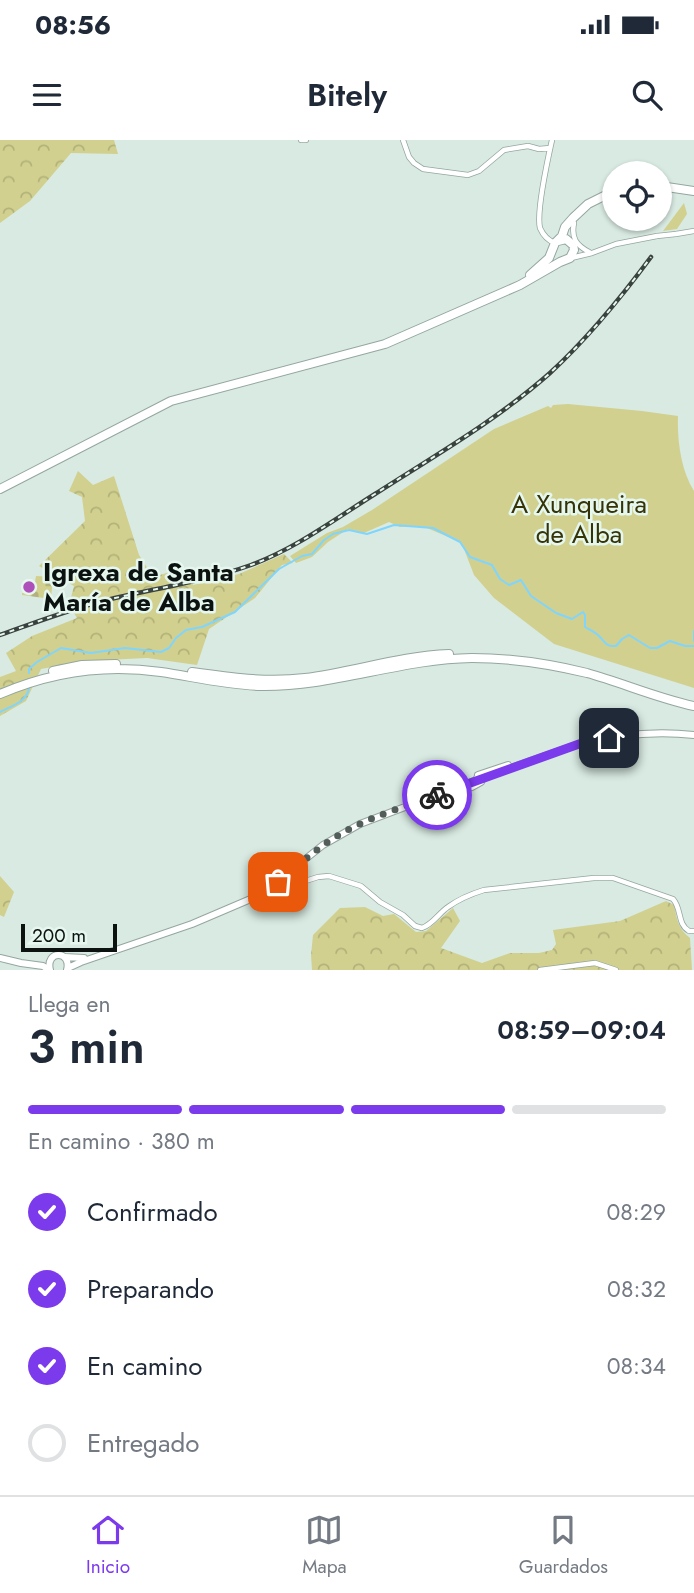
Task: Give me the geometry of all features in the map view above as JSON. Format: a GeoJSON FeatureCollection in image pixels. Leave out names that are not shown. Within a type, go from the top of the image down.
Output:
{"type":"FeatureCollection","features":[{"type":"Feature","properties":{"kind":"highway"},"geometry":{"type":"LineString","coordinates":[[672,188],[694,191]]}},
{"type":"Feature","properties":{"kind":"highway"},"geometry":{"type":"LineString","coordinates":[[502,293],[530,276],[549,258],[573,218],[588,204],[602,198]]}},
{"type":"Feature","properties":{"kind":"highway"},"geometry":{"type":"LineString","coordinates":[[0,489],[172,401],[370,349],[520,285],[573,254],[569,234],[574,223],[602,198]]}},
{"type":"Feature","properties":{"kind":"highway"},"geometry":{"type":"LineString","coordinates":[[555,245],[563,239],[572,244]]}},
{"type":"Feature","properties":{"kind":"highway"},"geometry":{"type":"LineString","coordinates":[[555,245],[557,258],[568,259]]}},
{"type":"Feature","properties":{"kind":"highway"},"geometry":{"type":"LineString","coordinates":[[0,688],[55,670],[98,664],[129,664],[256,680],[283,680],[417,657],[480,653],[523,656],[574,665],[694,703]]}},
{"type":"Feature","properties":{"kind":"highway"},"geometry":{"type":"LineString","coordinates":[[0,694],[49,677],[98,669],[138,670],[235,684],[282,686],[324,681],[405,664],[471,658],[514,660],[563,668],[664,699],[694,703]]}},
{"type":"Feature","properties":{"kind":"main road"},"geometry":{"type":"LineString","coordinates":[[10,960],[35,962],[49,960],[55,955],[79,959],[259,897],[336,833],[357,822],[463,780],[571,743],[594,737],[666,731],[694,733]]}},
{"type":"Feature","properties":{"kind":"main road"},"geometry":{"type":"LineString","coordinates":[[67,969],[259,897],[323,845],[344,832],[392,811],[594,740],[694,733]]}},
{"type":"Feature","properties":{"kind":"main road"},"geometry":{"type":"LineString","coordinates":[[448,787],[480,780],[481,776],[503,767]]}},
{"type":"Feature","properties":{"kind":"main road"},"geometry":{"type":"LineString","coordinates":[[65,957],[67,969]]}},
{"type":"Feature","properties":{"kind":"main road"},"geometry":{"type":"LineString","coordinates":[[0,958],[43,966],[50,970]]}},
{"type":"Feature","properties":{"kind":"main road"},"geometry":{"type":"LineString","coordinates":[[49,960],[50,970]]}},
{"type":"Feature","properties":{"kind":"street"},"geometry":{"type":"LineString","coordinates":[[301,140],[306,140]]}},
{"type":"Feature","properties":{"kind":"street"},"geometry":{"type":"LineString","coordinates":[[403,140],[409,157],[423,169],[468,175],[479,171],[504,150],[528,146],[550,148]]}},
{"type":"Feature","properties":{"kind":"street"},"geometry":{"type":"LineString","coordinates":[[552,140],[539,220],[544,236],[555,245]]}},
{"type":"Feature","properties":{"kind":"street"},"geometry":{"type":"LineString","coordinates":[[574,223],[573,237],[576,243],[589,252]]}},
{"type":"Feature","properties":{"kind":"street"},"geometry":{"type":"LineString","coordinates":[[568,259],[616,244],[694,231]]}},
{"type":"Feature","properties":{"kind":"street"},"geometry":{"type":"LineString","coordinates":[[572,244],[580,251],[596,251]]}},
{"type":"Feature","properties":{"kind":"street"},"geometry":{"type":"LineString","coordinates":[[259,897],[318,877],[329,876],[360,886],[415,926],[422,928],[448,907],[479,891],[612,878],[673,899],[678,906],[682,926],[694,931]]}},
{"type":"Feature","properties":{"kind":"street"},"geometry":{"type":"LineString","coordinates":[[540,970],[595,963],[616,970]]}},
{"type":"Feature","properties":{"kind":"green space"},"geometry":{"type":"Polygon","coordinates":[[[0,140],[114,140],[118,154],[71,153],[30,201],[0,223],[0,140]]]}},
{"type":"Feature","properties":{"kind":"green space"},"geometry":{"type":"Polygon","coordinates":[[[684,203],[687,214],[677,229],[672,230],[672,219],[684,203]]]}},
{"type":"Feature","properties":{"kind":"green space","name":"A Xunqueira de Alba"},"geometry":{"type":"Polygon","coordinates":[[[568,404],[678,416],[681,455],[694,491],[694,688],[554,644],[494,598],[474,575],[460,542],[427,528],[400,527],[389,522],[364,533],[348,529],[312,557],[296,563],[290,556],[372,510],[494,429],[548,406],[551,408],[553,405],[568,404]]]}},
{"type":"Feature","properties":{"kind":"green space"},"geometry":{"type":"Polygon","coordinates":[[[78,471],[93,485],[114,476],[139,555],[153,577],[187,567],[193,585],[239,574],[284,554],[293,563],[282,565],[255,598],[209,629],[197,665],[147,658],[85,661],[41,669],[26,701],[0,716],[0,677],[16,671],[6,653],[32,636],[77,618],[69,605],[74,586],[39,566],[85,521],[82,497],[69,491],[78,471]]]}},
{"type":"Feature","properties":{"kind":"green space"},"geometry":{"type":"Polygon","coordinates":[[[36,576],[53,577],[51,599],[22,595],[33,594],[36,576]]]}},
{"type":"Feature","properties":{"kind":"green space"},"geometry":{"type":"Polygon","coordinates":[[[0,876],[14,892],[4,917],[0,915],[0,876]]]}},
{"type":"Feature","properties":{"kind":"green space"},"geometry":{"type":"Polygon","coordinates":[[[666,901],[674,905],[680,927],[690,938],[692,970],[312,970],[313,935],[340,908],[365,907],[383,916],[394,914],[416,932],[426,931],[453,908],[460,921],[441,948],[482,963],[510,953],[552,950],[556,944],[553,930],[620,921],[666,901]]]}},
{"type":"Feature","properties":{"kind":"waterway"},"geometry":{"type":"LineString","coordinates":[[29,673],[29,669],[37,662],[61,648],[91,653],[125,648],[161,652],[169,648],[186,630],[202,627],[235,612],[279,569],[302,556],[312,554],[333,534],[349,530],[367,534],[394,525],[433,528],[460,542],[470,557],[492,565],[500,579],[509,585],[521,580],[531,596],[556,613],[572,619],[583,612],[585,627],[608,645],[616,646],[629,635],[650,648],[657,648],[670,641],[694,646]]}},
{"type":"Feature","properties":{"kind":"waterway"},"geometry":{"type":"LineString","coordinates":[[694,631],[694,641]]}},
{"type":"Feature","properties":{"kind":"waterway"},"geometry":{"type":"LineString","coordinates":[[0,712],[22,700],[29,688]]}},
{"type":"Feature","properties":{"kind":"railway"},"geometry":{"type":"LineString","coordinates":[[0,635],[97,603],[234,571],[299,542],[465,437],[530,390],[590,332],[651,257]]}},
{"type":"Feature","properties":{"kind":"way so far"},"geometry":{"type":"LineString","coordinates":[[278,882],[323,845],[344,832],[437,795]]}},
{"type":"Feature","properties":{"kind":"place","name":"Igrexa de Santa María de Alba"},"geometry":{"type":"Point","coordinates":[29,587]}},
{"type":"Feature","properties":{"kind":"route"},"geometry":{"type":"LineString","coordinates":[[437,795],[579,744],[609,738]]}}]}
